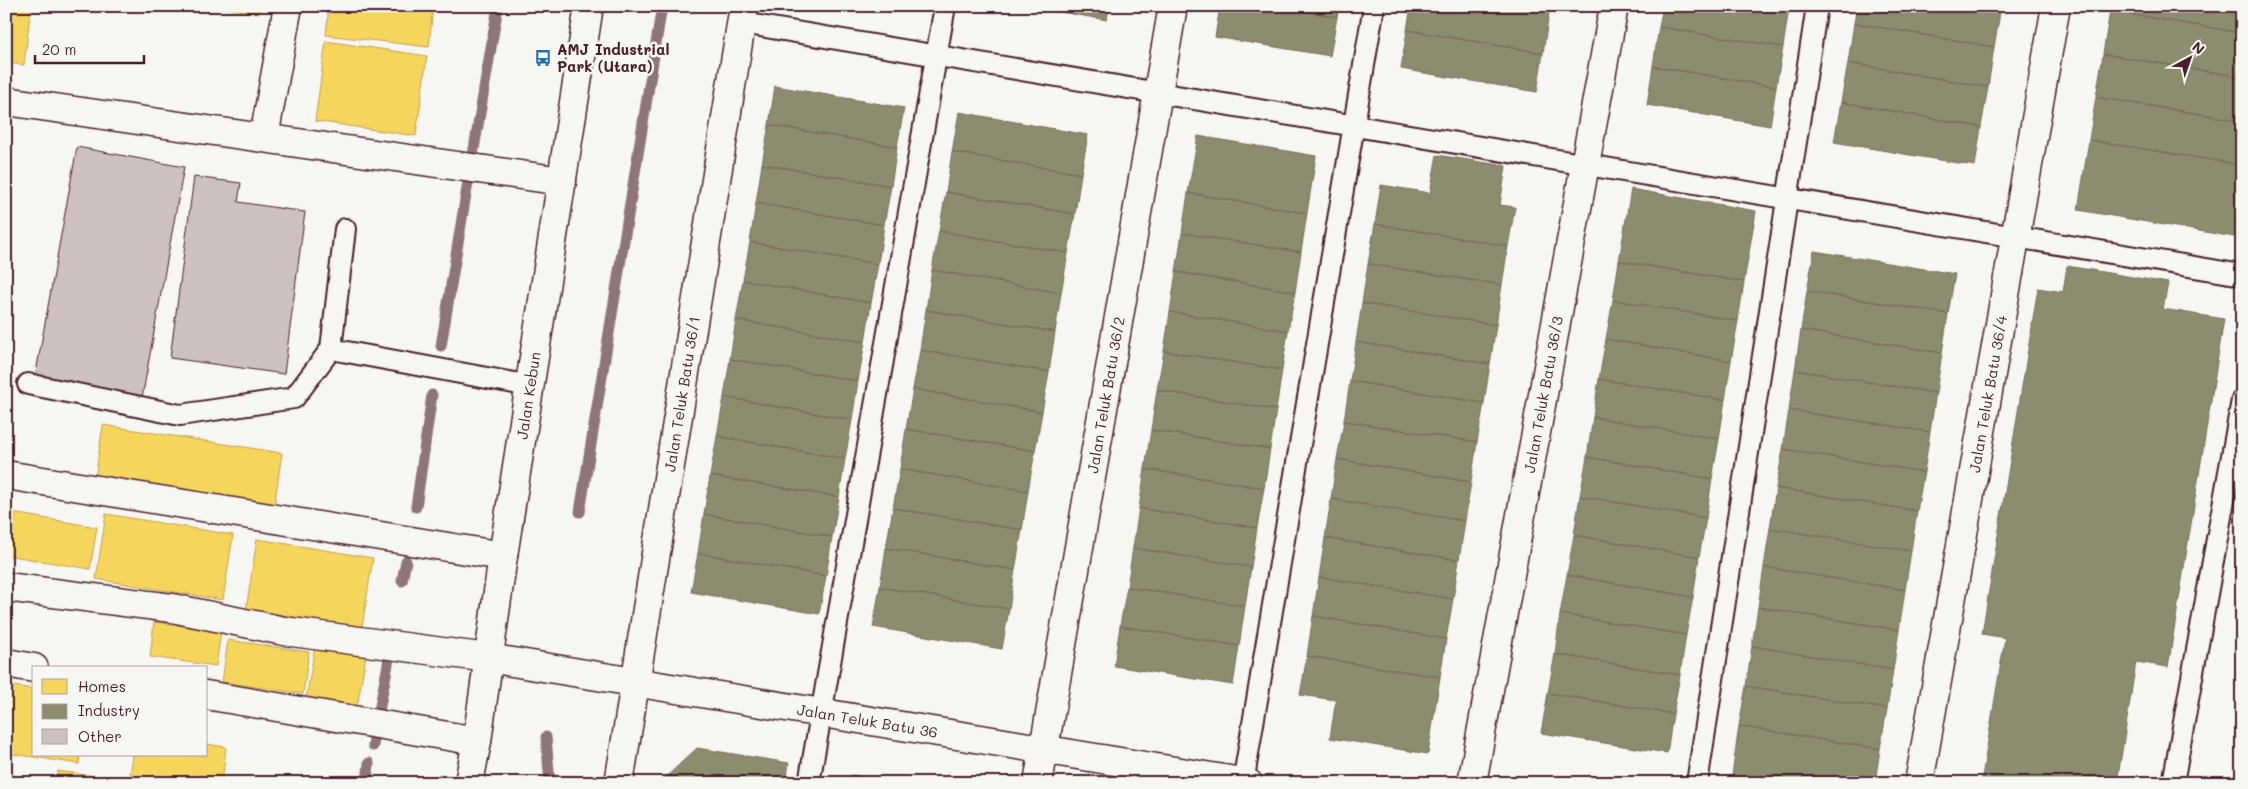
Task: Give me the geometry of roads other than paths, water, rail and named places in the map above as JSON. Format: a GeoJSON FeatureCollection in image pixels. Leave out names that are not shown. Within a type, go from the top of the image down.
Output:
{"type":"FeatureCollection","features":[{"type":"Feature","properties":{"kind":"street"},"geometry":{"type":"LineString","coordinates":[[264,137],[288,6]]}},
{"type":"Feature","properties":{"kind":"street","name":"Jalan Kebun"},"geometry":{"type":"LineString","coordinates":[[469,783],[589,6]]}},
{"type":"Feature","properties":{"kind":"street","name":"Jalan Teluk Batu 36/2"},"geometry":{"type":"LineString","coordinates":[[1038,783],[1173,6]]}},
{"type":"Feature","properties":{"kind":"street","name":"Jalan Teluk Batu 36/3"},"geometry":{"type":"LineString","coordinates":[[1472,783],[1614,6]]}},
{"type":"Feature","properties":{"kind":"street","name":"Jalan Teluk Batu 36/4"},"geometry":{"type":"LineString","coordinates":[[1919,783],[2056,6]]}},
{"type":"Feature","properties":{"kind":"street","name":"Jalan Teluk Batu 36/1"},"geometry":{"type":"LineString","coordinates":[[619,783],[743,15]]}},
{"type":"Feature","properties":{"kind":"street"},"geometry":{"type":"LineString","coordinates":[[6,101],[562,181]]}},
{"type":"Feature","properties":{"kind":"street"},"geometry":{"type":"LineString","coordinates":[[6,475],[503,556]]}},
{"type":"Feature","properties":{"kind":"street","name":"Jalan Teluk Batu 36"},"geometry":{"type":"LineString","coordinates":[[6,587],[172,608],[284,631],[488,658],[1244,782]]}},
{"type":"Feature","properties":{"kind":"street"},"geometry":{"type":"LineString","coordinates":[[6,663],[32,668]]}},
{"type":"Feature","properties":{"kind":"street"},"geometry":{"type":"LineString","coordinates":[[208,696],[477,741]]}},
{"type":"Feature","properties":{"kind":"lane"},"geometry":{"type":"LineString","coordinates":[[810,783],[938,56],[945,6]]}},
{"type":"Feature","properties":{"kind":"lane"},"geometry":{"type":"LineString","coordinates":[[1244,782],[1374,6]]}},
{"type":"Feature","properties":{"kind":"lane"},"geometry":{"type":"LineString","coordinates":[[1697,783],[1817,6]]}},
{"type":"Feature","properties":{"kind":"lane"},"geometry":{"type":"LineString","coordinates":[[743,15],[938,56],[2242,275]]}},
{"type":"Feature","properties":{"kind":"lane"},"geometry":{"type":"LineString","coordinates":[[28,384],[180,415],[294,398],[330,350],[345,229]]}},
{"type":"Feature","properties":{"kind":"lane"},"geometry":{"type":"LineString","coordinates":[[330,350],[530,386]]}},
{"type":"Feature","properties":{"kind":"lane"},"geometry":{"type":"LineString","coordinates":[[2173,783],[2242,400]]}},
{"type":"Feature","properties":{"kind":"waterway"},"geometry":{"type":"LineString","coordinates":[[473,155],[498,6]]}},
{"type":"Feature","properties":{"kind":"waterway"},"geometry":{"type":"LineString","coordinates":[[580,512],[662,6]]}},
{"type":"Feature","properties":{"kind":"waterway"},"geometry":{"type":"LineString","coordinates":[[441,346],[469,176]]}},
{"type":"Feature","properties":{"kind":"waterway"},"geometry":{"type":"LineString","coordinates":[[416,507],[432,395]]}},
{"type":"Feature","properties":{"kind":"waterway"},"geometry":{"type":"LineString","coordinates":[[402,581],[406,561]]}},
{"type":"Feature","properties":{"kind":"waterway"},"geometry":{"type":"LineString","coordinates":[[379,711],[389,659]]}},
{"type":"Feature","properties":{"kind":"waterway"},"geometry":{"type":"LineString","coordinates":[[373,746],[375,732]]}},
{"type":"Feature","properties":{"kind":"waterway"},"geometry":{"type":"LineString","coordinates":[[546,737],[550,783]]}},
{"type":"Feature","properties":{"kind":"waterway"},"geometry":{"type":"LineString","coordinates":[[367,783],[369,763]]}},
{"type":"Feature","properties":{"kind":"place","name":"AMJ Industrial Park (Utara)"},"geometry":{"type":"Point","coordinates":[543,58]}}]}
